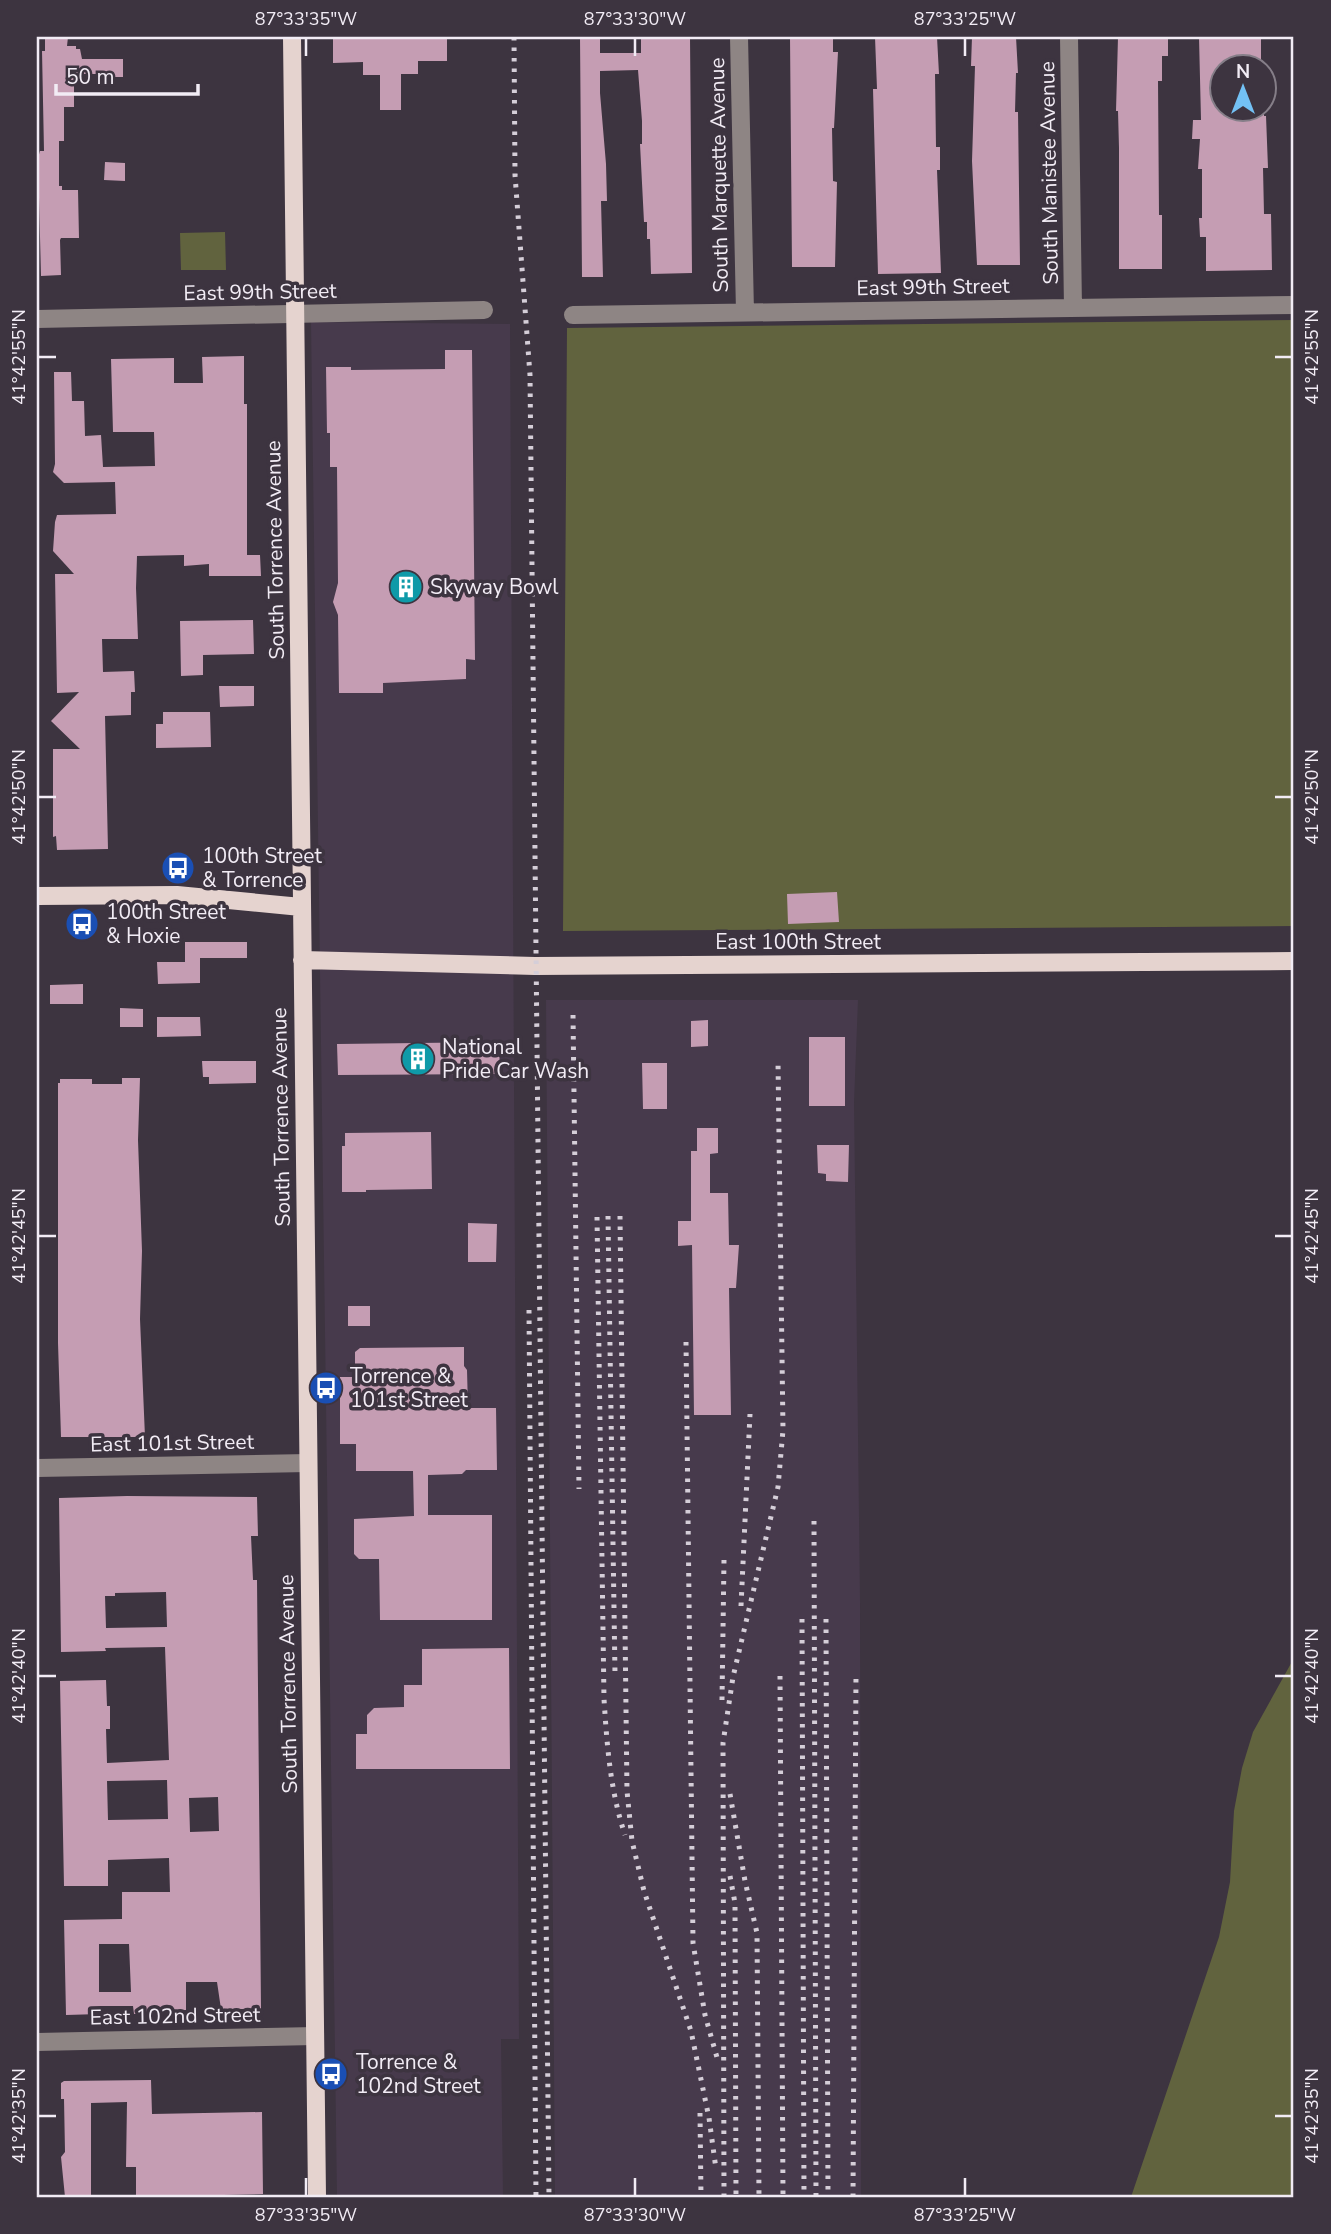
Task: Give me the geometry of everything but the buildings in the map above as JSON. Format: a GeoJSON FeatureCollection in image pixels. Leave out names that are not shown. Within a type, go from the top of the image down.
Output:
{"type":"FeatureCollection","features":[{"type":"Feature","properties":{"kind":"main road","name":"South Torrence Avenue"},"geometry":{"type":"LineString","coordinates":[[292,37],[317,2197]]}},
{"type":"Feature","properties":{"kind":"main road"},"geometry":{"type":"LineString","coordinates":[[37,896],[177,895],[302,906]]}},
{"type":"Feature","properties":{"kind":"main road","name":"East 100th Street"},"geometry":{"type":"LineString","coordinates":[[302,960],[535,966],[1294,961]]}},
{"type":"Feature","properties":{"kind":"street","name":"South Marquette Avenue"},"geometry":{"type":"LineString","coordinates":[[739,37],[745,312]]}},
{"type":"Feature","properties":{"kind":"street","name":"South Manistee Avenue"},"geometry":{"type":"LineString","coordinates":[[1069,37],[1073,308]]}},
{"type":"Feature","properties":{"kind":"street","name":"East 99th Street"},"geometry":{"type":"LineString","coordinates":[[573,315],[1294,305]]}},
{"type":"Feature","properties":{"kind":"street","name":"East 99th Street"},"geometry":{"type":"LineString","coordinates":[[37,319],[484,310]]}},
{"type":"Feature","properties":{"kind":"street","name":"East 101st Street"},"geometry":{"type":"LineString","coordinates":[[37,1468],[308,1463]]}},
{"type":"Feature","properties":{"kind":"street","name":"East 102nd Street"},"geometry":{"type":"LineString","coordinates":[[37,2042],[315,2036]]}},
{"type":"Feature","properties":{"kind":"shaded area"},"geometry":{"type":"Polygon","coordinates":[[[311,322],[510,324],[519,2039],[501,2039],[503,2197],[337,2197],[311,322]]]}},
{"type":"Feature","properties":{"kind":"shaded area"},"geometry":{"type":"Polygon","coordinates":[[[546,1000],[858,1000],[854,1102],[860,1601],[861,2197],[555,2197],[546,1000]]]}},
{"type":"Feature","properties":{"kind":"green space"},"geometry":{"type":"Polygon","coordinates":[[[225,232],[226,270],[181,270],[180,233],[225,232]]]}},
{"type":"Feature","properties":{"kind":"green space"},"geometry":{"type":"Polygon","coordinates":[[[1294,320],[1294,926],[563,931],[567,328],[1294,320]]]}},
{"type":"Feature","properties":{"kind":"green space"},"geometry":{"type":"Polygon","coordinates":[[[1294,1658],[1294,2197],[1131,2197],[1219,1937],[1230,1882],[1234,1811],[1242,1768],[1253,1732],[1294,1658]]]}},
{"type":"Feature","properties":{"kind":"railway"},"geometry":{"type":"LineString","coordinates":[[514,37],[515,175],[530,375],[549,2197]]}},
{"type":"Feature","properties":{"kind":"railway"},"geometry":{"type":"LineString","coordinates":[[573,1015],[579,1489]]}},
{"type":"Feature","properties":{"kind":"railway"},"geometry":{"type":"LineString","coordinates":[[724,2197],[723,1743],[733,1677],[778,1487],[783,1430],[778,1062]]}},
{"type":"Feature","properties":{"kind":"railway"},"geometry":{"type":"LineString","coordinates":[[608,1216],[615,1674]]}},
{"type":"Feature","properties":{"kind":"railway"},"geometry":{"type":"LineString","coordinates":[[620,1216],[627,1791],[632,1841],[644,1891],[691,2031],[709,2118],[716,2169]]}},
{"type":"Feature","properties":{"kind":"railway"},"geometry":{"type":"LineString","coordinates":[[597,1217],[604,1699],[613,1784],[625,1835]]}},
{"type":"Feature","properties":{"kind":"railway"},"geometry":{"type":"LineString","coordinates":[[529,1310],[536,2197]]}},
{"type":"Feature","properties":{"kind":"railway"},"geometry":{"type":"LineString","coordinates":[[686,1342],[693,1943],[705,2015],[718,2061]]}},
{"type":"Feature","properties":{"kind":"railway"},"geometry":{"type":"LineString","coordinates":[[741,1606],[750,1414]]}},
{"type":"Feature","properties":{"kind":"railway"},"geometry":{"type":"LineString","coordinates":[[814,1521],[816,2197]]}},
{"type":"Feature","properties":{"kind":"railway"},"geometry":{"type":"LineString","coordinates":[[722,1700],[724,1560]]}},
{"type":"Feature","properties":{"kind":"railway"},"geometry":{"type":"LineString","coordinates":[[802,1619],[804,2197]]}},
{"type":"Feature","properties":{"kind":"railway"},"geometry":{"type":"LineString","coordinates":[[826,1619],[828,2197]]}},
{"type":"Feature","properties":{"kind":"railway"},"geometry":{"type":"LineString","coordinates":[[853,2197],[856,1674]]}},
{"type":"Feature","properties":{"kind":"railway"},"geometry":{"type":"LineString","coordinates":[[780,1676],[783,2197]]}},
{"type":"Feature","properties":{"kind":"railway"},"geometry":{"type":"LineString","coordinates":[[730,1794],[757,1933],[759,2197]]}},
{"type":"Feature","properties":{"kind":"railway"},"geometry":{"type":"LineString","coordinates":[[730,1876],[735,1903],[736,2197]]}},
{"type":"Feature","properties":{"kind":"railway"},"geometry":{"type":"LineString","coordinates":[[700,2113],[701,2197]]}},
{"type":"Feature","properties":{"kind":"place","name":"Skyway Bowl"},"geometry":{"type":"Point","coordinates":[406,587]}},
{"type":"Feature","properties":{"kind":"place","name":"100th Street & Torrence"},"geometry":{"type":"Point","coordinates":[178,868]}},
{"type":"Feature","properties":{"kind":"place","name":"100th Street & Hoxie"},"geometry":{"type":"Point","coordinates":[82,924]}},
{"type":"Feature","properties":{"kind":"place","name":"National Pride Car Wash"},"geometry":{"type":"Point","coordinates":[418,1059]}},
{"type":"Feature","properties":{"kind":"place","name":"Torrence & 101st Street"},"geometry":{"type":"Point","coordinates":[326,1388]}},
{"type":"Feature","properties":{"kind":"place","name":"Torrence & 102nd Street"},"geometry":{"type":"Point","coordinates":[331,2074]}}]}
